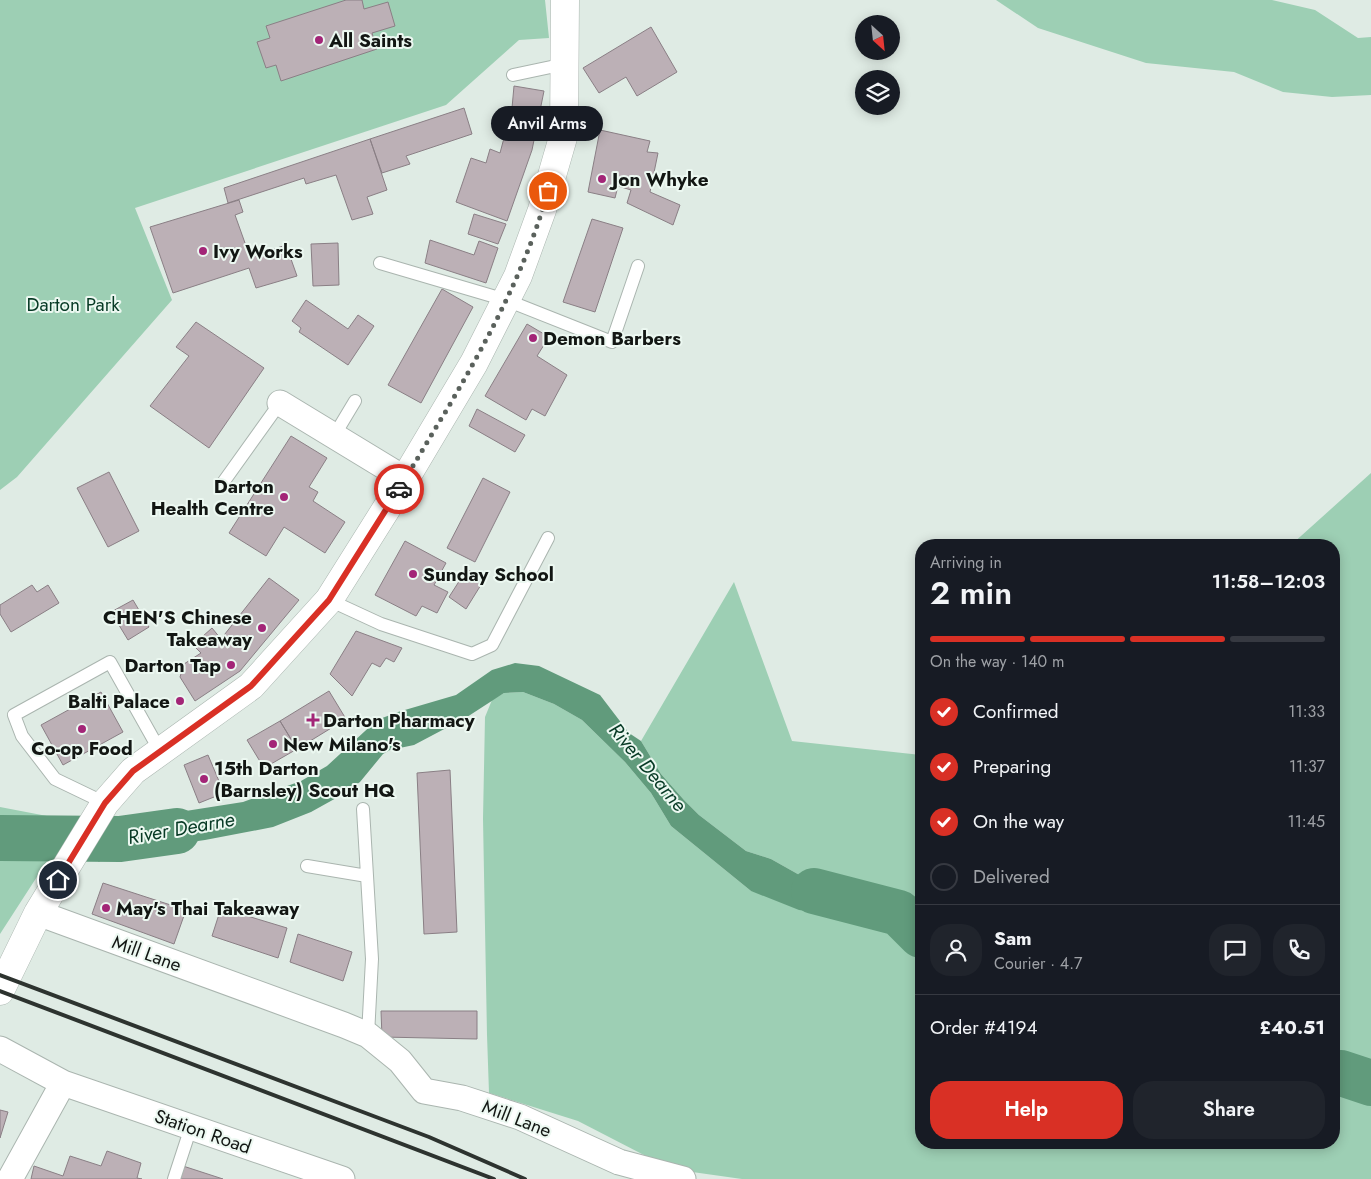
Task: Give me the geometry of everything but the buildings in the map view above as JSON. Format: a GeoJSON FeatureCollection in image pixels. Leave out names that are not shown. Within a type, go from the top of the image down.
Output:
{"type":"FeatureCollection","features":[{"type":"Feature","properties":{"kind":"main road"},"geometry":{"type":"LineString","coordinates":[[0,991],[38,913],[101,809],[133,771],[251,686],[329,600],[405,479],[474,363],[518,276],[542,210],[564,134],[565,0]]}},
{"type":"Feature","properties":{"kind":"street"},"geometry":{"type":"LineString","coordinates":[[280,404],[405,479]]}},
{"type":"Feature","properties":{"kind":"street","name":"Mill Lane"},"geometry":{"type":"LineString","coordinates":[[38,913],[344,1025],[368,1036],[400,1061],[424,1091],[480,1103],[520,1117],[619,1162],[683,1179]]}},
{"type":"Feature","properties":{"kind":"street","name":"Station Road"},"geometry":{"type":"LineString","coordinates":[[0,1049],[63,1083],[342,1179]]}},
{"type":"Feature","properties":{"kind":"street"},"geometry":{"type":"LineString","coordinates":[[10,1179],[63,1083]]}},
{"type":"Feature","properties":{"kind":"lane"},"geometry":{"type":"LineString","coordinates":[[513,75],[565,64]]}},
{"type":"Feature","properties":{"kind":"lane"},"geometry":{"type":"LineString","coordinates":[[380,263],[506,300],[612,342],[638,266]]}},
{"type":"Feature","properties":{"kind":"lane"},"geometry":{"type":"LineString","coordinates":[[334,436],[355,401]]}},
{"type":"Feature","properties":{"kind":"lane"},"geometry":{"type":"LineString","coordinates":[[222,484],[280,404]]}},
{"type":"Feature","properties":{"kind":"lane"},"geometry":{"type":"LineString","coordinates":[[329,600],[381,624],[472,654],[492,645],[548,538]]}},
{"type":"Feature","properties":{"kind":"lane"},"geometry":{"type":"LineString","coordinates":[[101,809],[55,780],[22,736],[14,715],[110,662],[160,751]]}},
{"type":"Feature","properties":{"kind":"lane"},"geometry":{"type":"LineString","coordinates":[[363,809],[372,959],[368,1036]]}},
{"type":"Feature","properties":{"kind":"lane"},"geometry":{"type":"LineString","coordinates":[[307,866],[367,876]]}},
{"type":"Feature","properties":{"kind":"lane"},"geometry":{"type":"LineString","coordinates":[[174,1179],[191,1127]]}},
{"type":"Feature","properties":{"kind":"green space","name":"Darton Park"},"geometry":{"type":"Polygon","coordinates":[[[0,0],[545,0],[549,38],[519,40],[446,105],[135,208],[172,300],[17,477],[0,490],[0,0]]]}},
{"type":"Feature","properties":{"kind":"green space"},"geometry":{"type":"Polygon","coordinates":[[[996,0],[1272,0],[1315,10],[1358,38],[1371,37],[1371,95],[1332,97],[1283,92],[1234,72],[1146,63],[1038,28],[996,0]]]}},
{"type":"Feature","properties":{"kind":"green space"},"geometry":{"type":"Polygon","coordinates":[[[1371,473],[1371,1179],[742,1179],[671,1169],[578,1121],[489,1093],[483,819],[485,717],[492,700],[504,693],[523,692],[554,704],[582,720],[625,762],[651,793],[671,826],[751,891],[876,901],[836,891],[803,877],[771,859],[746,851],[699,815],[684,800],[661,774],[641,741],[734,582],[792,741],[915,754],[915,1149],[1340,1149],[1340,539],[1298,539],[1371,473]]]}},
{"type":"Feature","properties":{"kind":"green space"},"geometry":{"type":"Polygon","coordinates":[[[0,807],[73,821],[0,934],[0,807]]]}},
{"type":"Feature","properties":{"kind":"water"},"geometry":{"type":"Polygon","coordinates":[[[515,663],[539,666],[600,695],[629,733],[641,741],[661,774],[699,815],[746,851],[771,859],[803,877],[836,891],[876,901],[877,920],[799,910],[751,891],[671,826],[651,793],[625,762],[582,720],[554,704],[523,692],[504,693],[467,717],[414,745],[390,750],[383,754],[360,782],[311,812],[273,827],[205,840],[122,852],[98,862],[130,816],[141,818],[243,802],[301,781],[327,766],[377,720],[456,695],[492,670],[515,663]]]}},
{"type":"Feature","properties":{"kind":"waterway","name":"River Dearne"},"geometry":{"type":"LineString","coordinates":[[0,838],[120,839],[177,831]]}},
{"type":"Feature","properties":{"kind":"waterway","name":"River Dearne"},"geometry":{"type":"LineString","coordinates":[[814,891],[899,913],[915,929]]}},
{"type":"Feature","properties":{"kind":"waterway","name":"River Dearne"},"geometry":{"type":"LineString","coordinates":[[1340,1073],[1371,1083]]}},
{"type":"Feature","properties":{"kind":"railway"},"geometry":{"type":"LineString","coordinates":[[0,975],[429,1137],[525,1179]]}},
{"type":"Feature","properties":{"kind":"railway"},"geometry":{"type":"LineString","coordinates":[[0,991],[494,1179]]}},
{"type":"Feature","properties":{"kind":"way so far"},"geometry":{"type":"LineString","coordinates":[[399,489],[474,363],[518,276],[548,191]]}},
{"type":"Feature","properties":{"kind":"place","name":"All Saints"},"geometry":{"type":"Point","coordinates":[319,40]}},
{"type":"Feature","properties":{"kind":"place","name":"Jon Whyke"},"geometry":{"type":"Point","coordinates":[602,179]}},
{"type":"Feature","properties":{"kind":"place","name":"Anvil Arms"},"geometry":{"type":"Point","coordinates":[548,191]}},
{"type":"Feature","properties":{"kind":"place","name":"Ivy Works"},"geometry":{"type":"Point","coordinates":[203,251]}},
{"type":"Feature","properties":{"kind":"place","name":"Demon Barbers"},"geometry":{"type":"Point","coordinates":[533,338]}},
{"type":"Feature","properties":{"kind":"place","name":"Darton Health Centre"},"geometry":{"type":"Point","coordinates":[284,497]}},
{"type":"Feature","properties":{"kind":"place","name":"Sunday School"},"geometry":{"type":"Point","coordinates":[413,574]}},
{"type":"Feature","properties":{"kind":"place","name":"CHEN'S Chinese Takeaway"},"geometry":{"type":"Point","coordinates":[262,628]}},
{"type":"Feature","properties":{"kind":"place","name":"Darton Tap"},"geometry":{"type":"Point","coordinates":[231,665]}},
{"type":"Feature","properties":{"kind":"place","name":"Balti Palace"},"geometry":{"type":"Point","coordinates":[180,701]}},
{"type":"Feature","properties":{"kind":"place","name":"Darton Pharmacy"},"geometry":{"type":"Point","coordinates":[313,720]}},
{"type":"Feature","properties":{"kind":"place","name":"Co-op Food"},"geometry":{"type":"Point","coordinates":[82,729]}},
{"type":"Feature","properties":{"kind":"place","name":"New Milano's"},"geometry":{"type":"Point","coordinates":[273,744]}},
{"type":"Feature","properties":{"kind":"place","name":"15th Darton (Barnsley) Scout HQ"},"geometry":{"type":"Point","coordinates":[204,779]}},
{"type":"Feature","properties":{"kind":"place","name":"May's Thai Takeaway"},"geometry":{"type":"Point","coordinates":[106,908]}},
{"type":"Feature","properties":{"kind":"route"},"geometry":{"type":"LineString","coordinates":[[58,880],[105,803],[133,771],[251,686],[329,600],[399,489]]}}]}
